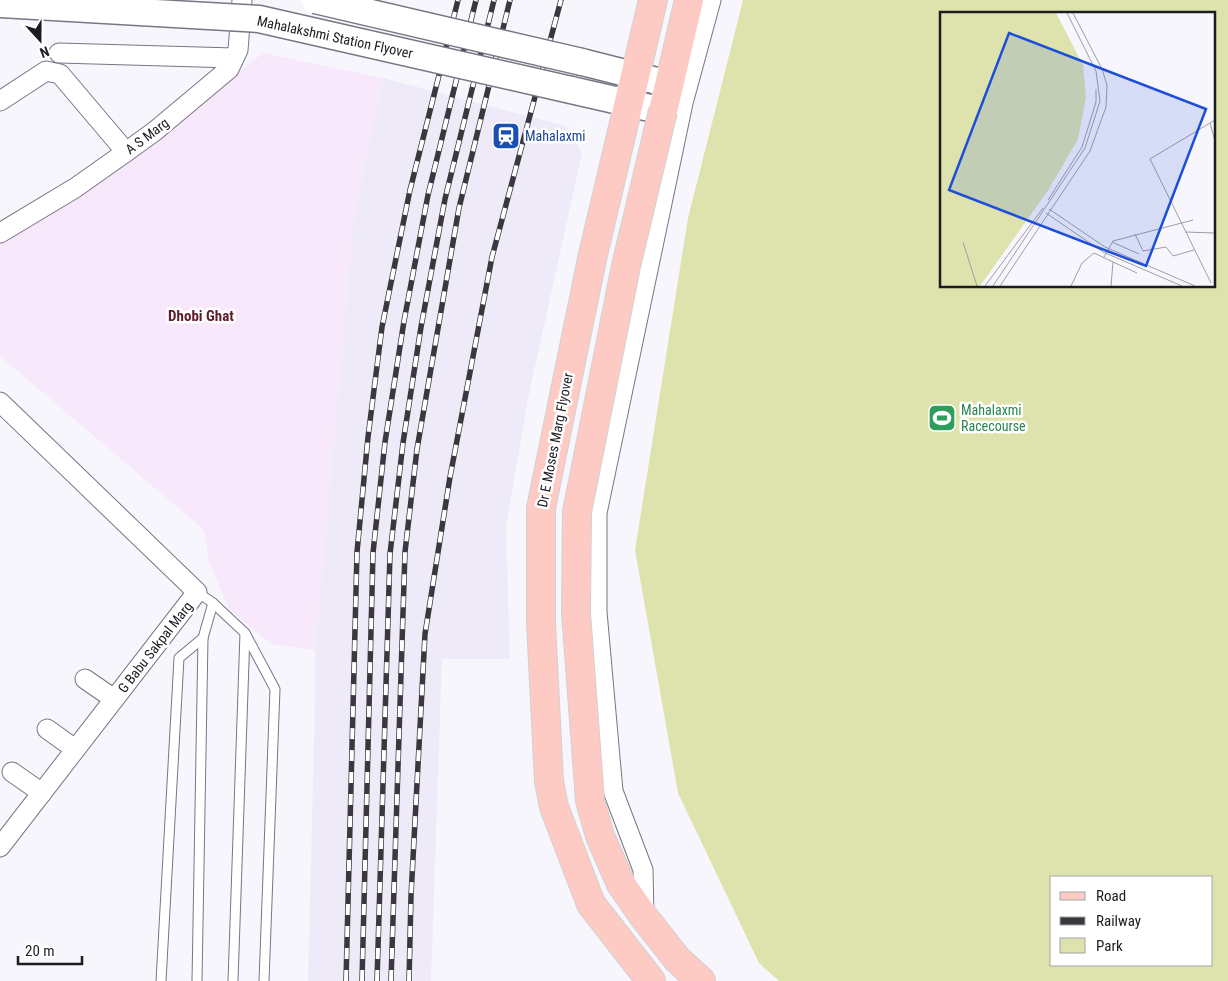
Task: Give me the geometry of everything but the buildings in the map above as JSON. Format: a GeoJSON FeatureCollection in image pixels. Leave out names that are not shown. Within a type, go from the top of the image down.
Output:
{"type":"FeatureCollection","features":[{"type":"Feature","properties":{"kind":"main road"},"geometry":{"type":"LineString","coordinates":[[315,0],[670,84]]}},
{"type":"Feature","properties":{"kind":"main road","name":"Dr E Moses Marg Flyover"},"geometry":{"type":"LineString","coordinates":[[651,981],[591,904],[554,807],[550,781],[541,641],[541,508],[592,259],[653,0]]}},
{"type":"Feature","properties":{"kind":"main road"},"geometry":{"type":"LineString","coordinates":[[689,0],[626,266],[577,512],[576,613],[590,801],[600,836],[621,884],[677,959],[701,981]]}},
{"type":"Feature","properties":{"kind":"main road","name":"Mahalakshmi Station Flyover"},"geometry":{"type":"LineString","coordinates":[[0,4],[259,19],[663,111]]}},
{"type":"Feature","properties":{"kind":"street","name":"A S Marg"},"geometry":{"type":"LineString","coordinates":[[0,233],[75,188],[126,152],[155,131],[229,69],[238,50],[242,0]]}},
{"type":"Feature","properties":{"kind":"street"},"geometry":{"type":"LineString","coordinates":[[644,917],[642,870],[613,791],[597,612],[597,513],[683,103],[711,0]]}},
{"type":"Feature","properties":{"kind":"street"},"geometry":{"type":"LineString","coordinates":[[59,52],[234,58]]}},
{"type":"Feature","properties":{"kind":"street"},"geometry":{"type":"LineString","coordinates":[[0,101],[46,72],[60,74],[126,152]]}},
{"type":"Feature","properties":{"kind":"street","name":"G Babu Sakpal Marg"},"geometry":{"type":"LineString","coordinates":[[0,402],[198,592],[0,847]]}},
{"type":"Feature","properties":{"kind":"street"},"geometry":{"type":"LineString","coordinates":[[85,679],[114,699]]}},
{"type":"Feature","properties":{"kind":"street"},"geometry":{"type":"LineString","coordinates":[[47,729],[76,749]]}},
{"type":"Feature","properties":{"kind":"street"},"geometry":{"type":"LineString","coordinates":[[12,772],[42,793]]}},
{"type":"Feature","properties":{"kind":"lane"},"geometry":{"type":"LineString","coordinates":[[198,592],[213,603],[245,633],[276,689],[264,981]]}},
{"type":"Feature","properties":{"kind":"lane"},"geometry":{"type":"LineString","coordinates":[[197,981],[203,638],[213,603]]}},
{"type":"Feature","properties":{"kind":"lane"},"geometry":{"type":"LineString","coordinates":[[232,981],[245,633]]}},
{"type":"Feature","properties":{"kind":"lane"},"geometry":{"type":"LineString","coordinates":[[161,981],[179,658],[203,638]]}},
{"type":"Feature","properties":{"kind":"shaded area","name":"Dhobi Ghat"},"geometry":{"type":"Polygon","coordinates":[[[263,53],[383,78],[354,217],[315,650],[271,644],[229,609],[209,562],[204,530],[0,356],[0,240],[128,157],[263,53]]]}},
{"type":"Feature","properties":{"kind":"shaded area"},"geometry":{"type":"Polygon","coordinates":[[[383,78],[566,126],[582,153],[529,394],[506,526],[510,659],[442,659],[431,981],[308,981],[315,650],[354,217],[383,78]]]}},
{"type":"Feature","properties":{"kind":"green space","name":"Mahalaxmi Racecourse"},"geometry":{"type":"Polygon","coordinates":[[[743,0],[1228,0],[1228,981],[779,981],[759,963],[678,793],[635,550],[688,218],[743,0]]]}},
{"type":"Feature","properties":{"kind":"railway"},"geometry":{"type":"LineString","coordinates":[[346,981],[357,552],[368,437],[382,327],[410,190],[458,0]]}},
{"type":"Feature","properties":{"kind":"railway"},"geometry":{"type":"LineString","coordinates":[[362,981],[373,553],[385,442],[404,321],[428,195],[476,0]]}},
{"type":"Feature","properties":{"kind":"railway"},"geometry":{"type":"LineString","coordinates":[[377,981],[390,554],[403,443],[421,327],[445,199],[494,0]]}},
{"type":"Feature","properties":{"kind":"railway"},"geometry":{"type":"LineString","coordinates":[[391,981],[405,552],[417,449],[459,208],[510,0]]}},
{"type":"Feature","properties":{"kind":"railway"},"geometry":{"type":"LineString","coordinates":[[409,981],[411,896],[425,634],[450,477],[492,257],[561,0]]}},
{"type":"Feature","properties":{"kind":"place","name":"Mahalaxmi"},"geometry":{"type":"Point","coordinates":[506,136]}},
{"type":"Feature","properties":{"kind":"place","name":"Mahalaxmi Racecourse"},"geometry":{"type":"Point","coordinates":[942,418]}},
{"type":"Feature","properties":{"kind":"district","name":"Dhobi Ghat"},"geometry":{"type":"Point","coordinates":[201,316]}}]}
